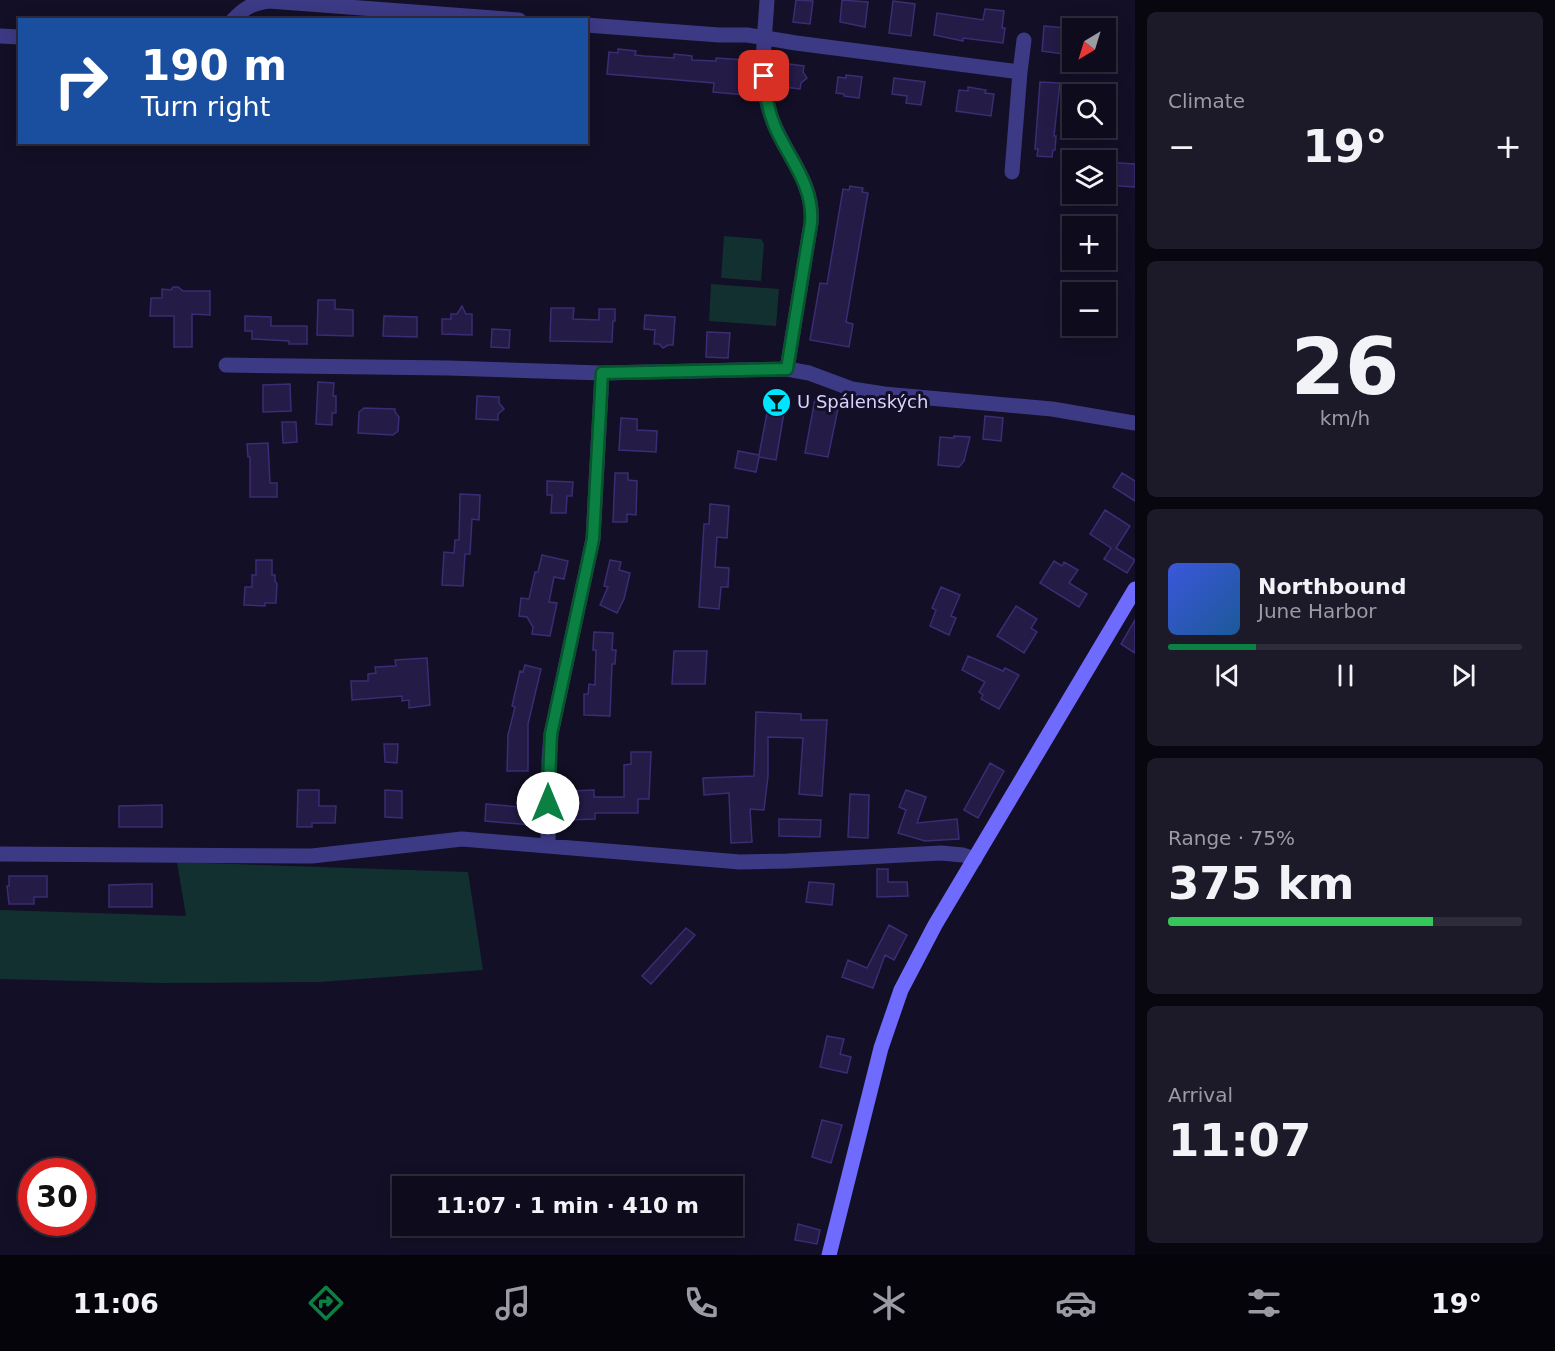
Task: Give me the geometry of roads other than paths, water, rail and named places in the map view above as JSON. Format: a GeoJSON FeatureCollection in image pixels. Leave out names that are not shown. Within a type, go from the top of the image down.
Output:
{"type":"FeatureCollection","features":[{"type":"Feature","properties":{"kind":"street"},"geometry":{"type":"LineString","coordinates":[[767,0],[765,89],[770,115],[804,180],[812,204],[811,223],[787,369]]}},
{"type":"Feature","properties":{"kind":"street"},"geometry":{"type":"LineString","coordinates":[[235,18],[257,2],[269,1],[493,18]]}},
{"type":"Feature","properties":{"kind":"street"},"geometry":{"type":"LineString","coordinates":[[588,25],[747,35],[1020,72]]}},
{"type":"Feature","properties":{"kind":"street"},"geometry":{"type":"LineString","coordinates":[[0,36],[18,37]]}},
{"type":"Feature","properties":{"kind":"street"},"geometry":{"type":"LineString","coordinates":[[1012,172],[1024,40]]}},
{"type":"Feature","properties":{"kind":"street"},"geometry":{"type":"LineString","coordinates":[[226,365],[602,373],[787,369],[809,373],[852,389],[884,394],[1052,409],[1135,423]]}},
{"type":"Feature","properties":{"kind":"street"},"geometry":{"type":"LineString","coordinates":[[548,846],[551,734],[593,539],[602,373]]}},
{"type":"Feature","properties":{"kind":"street"},"geometry":{"type":"LineString","coordinates":[[829,1255],[881,1048],[894,1007],[920,951],[1135,589]]}},
{"type":"Feature","properties":{"kind":"street"},"geometry":{"type":"LineString","coordinates":[[0,854],[312,856],[462,839],[740,862],[941,853],[963,855],[975,859]]}},
{"type":"Feature","properties":{"kind":"place","name":"U Spálenských"},"geometry":{"type":"Point","coordinates":[776,402]}}]}
